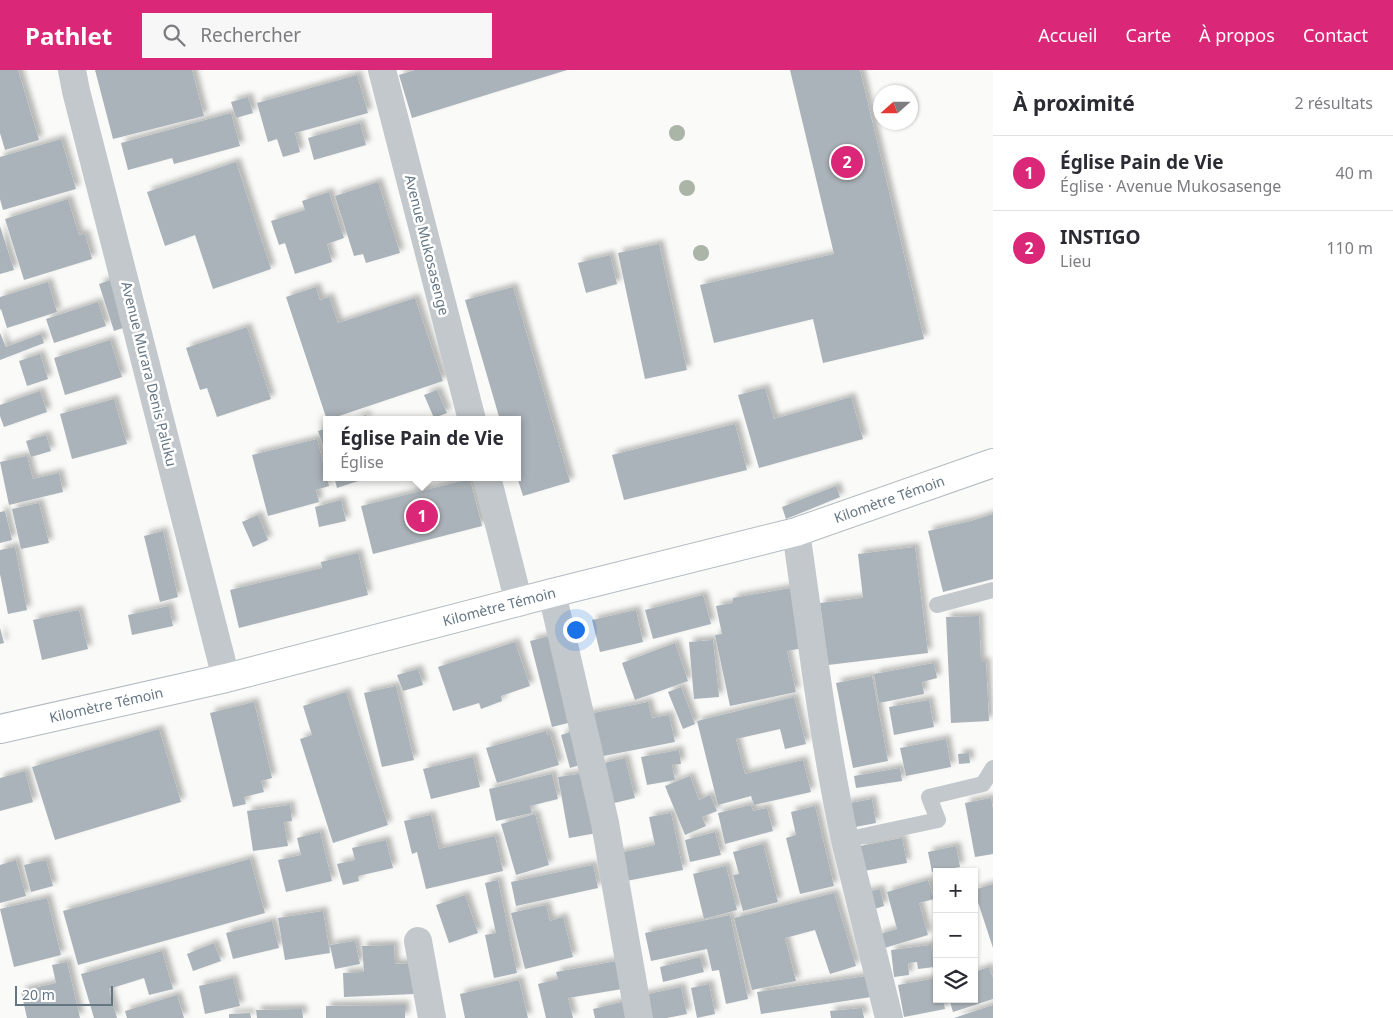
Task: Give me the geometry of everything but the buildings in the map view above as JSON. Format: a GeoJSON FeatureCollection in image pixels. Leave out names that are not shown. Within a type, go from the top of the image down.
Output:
{"type":"FeatureCollection","features":[{"type":"Feature","properties":{"kind":"main road","name":"Kilomètre Témoin"},"geometry":{"type":"LineString","coordinates":[[0,730],[226,678],[796,532],[993,463]]}},
{"type":"Feature","properties":{"kind":"street","name":"Avenue Murara Denis Paluku"},"geometry":{"type":"LineString","coordinates":[[72,70],[226,678]]}},
{"type":"Feature","properties":{"kind":"street","name":"Avenue Mukosasenge"},"geometry":{"type":"LineString","coordinates":[[382,70],[471,416]]}},
{"type":"Feature","properties":{"kind":"street"},"geometry":{"type":"LineString","coordinates":[[488,481],[519,603]]}},
{"type":"Feature","properties":{"kind":"street"},"geometry":{"type":"LineString","coordinates":[[796,532],[828,754],[845,840],[889,1018]]}},
{"type":"Feature","properties":{"kind":"street"},"geometry":{"type":"LineString","coordinates":[[552,594],[605,824],[639,1018]]}},
{"type":"Feature","properties":{"kind":"street"},"geometry":{"type":"LineString","coordinates":[[418,941],[432,1018]]}},
{"type":"Feature","properties":{"kind":"lane"},"geometry":{"type":"LineString","coordinates":[[937,605],[993,590]]}},
{"type":"Feature","properties":{"kind":"lane"},"geometry":{"type":"LineString","coordinates":[[845,840],[938,820],[929,797],[983,784],[993,768]]}},
{"type":"Feature","properties":{"kind":"place","name":"INSTIGO"},"geometry":{"type":"Point","coordinates":[847,162]}},
{"type":"Feature","properties":{"kind":"place","name":"Église Pain de Vie"},"geometry":{"type":"Point","coordinates":[422,516]}}]}
